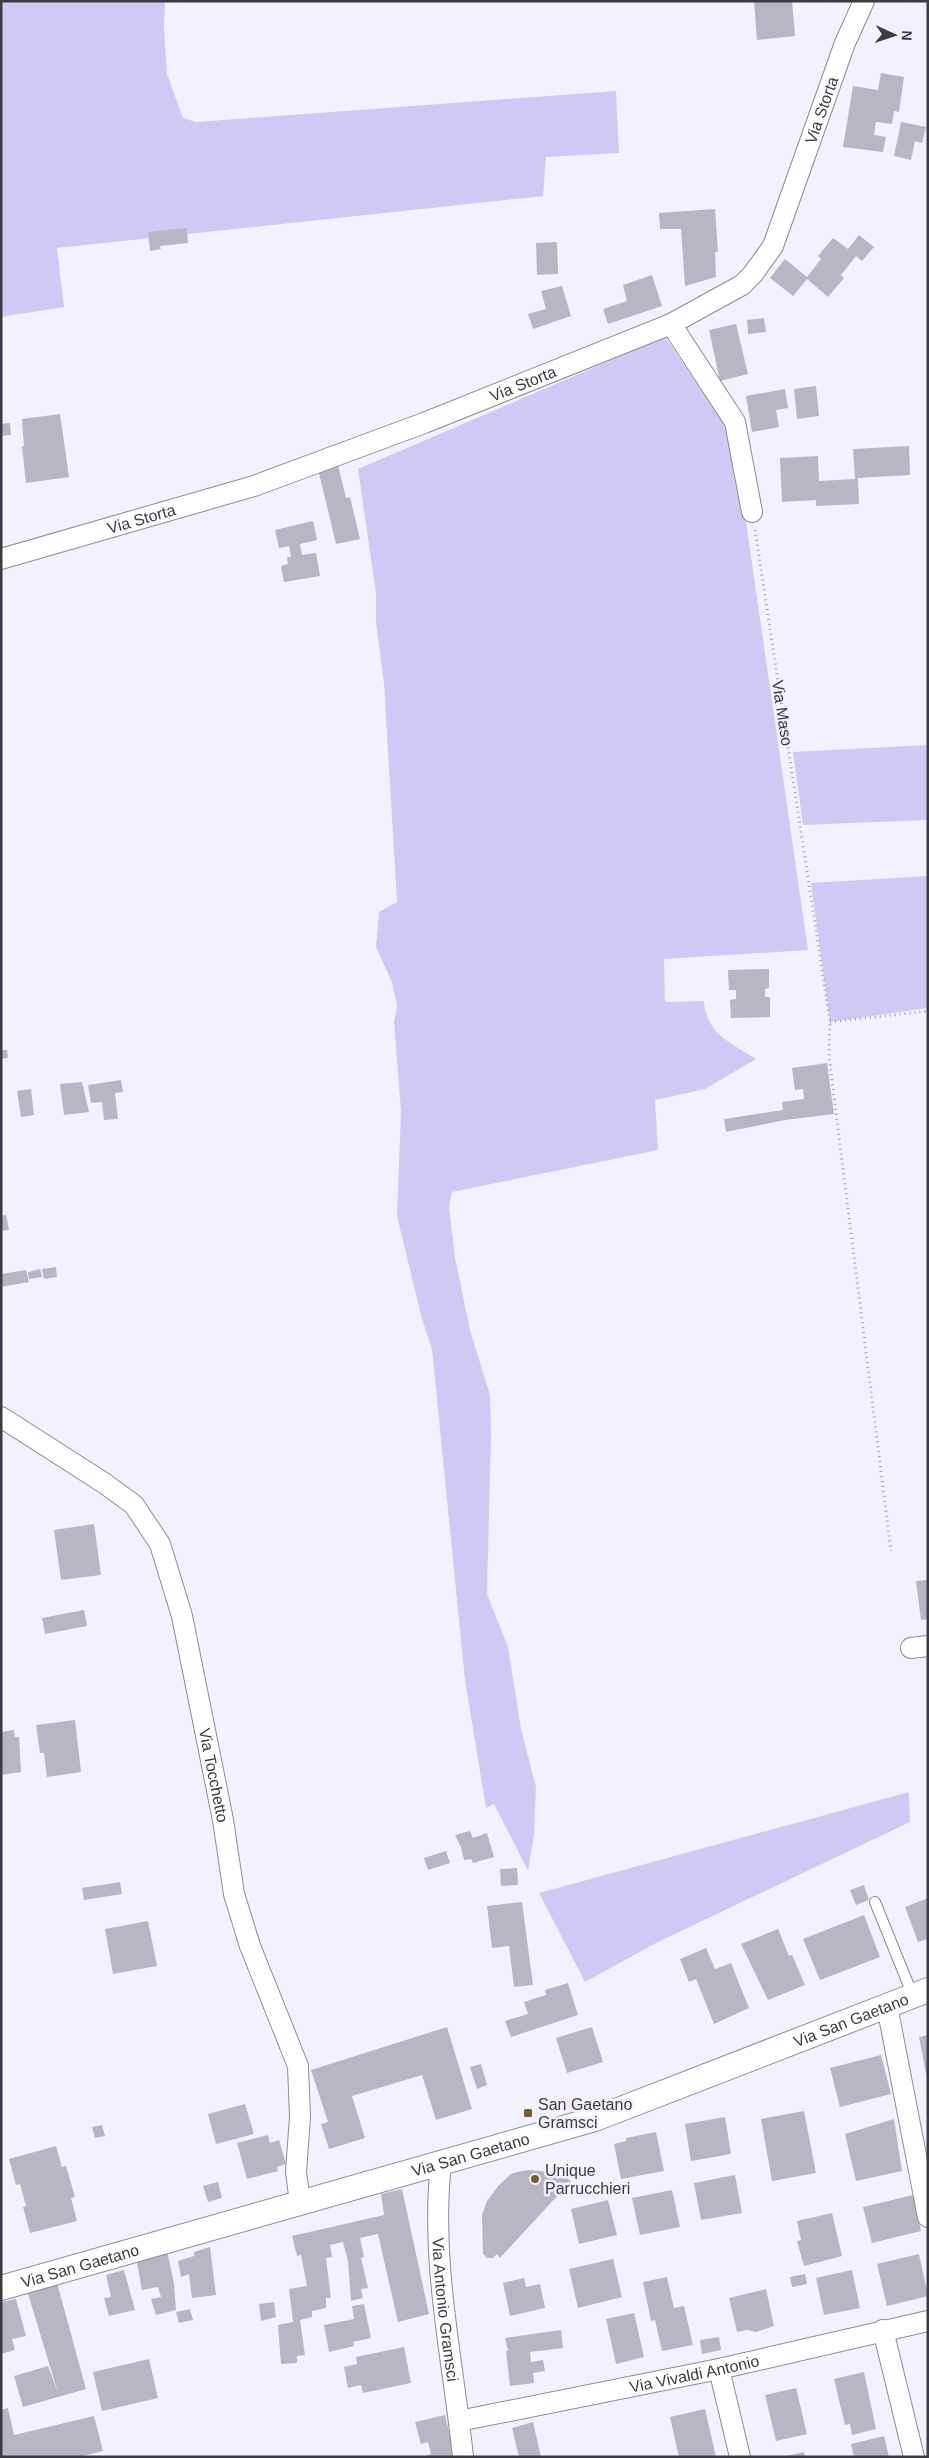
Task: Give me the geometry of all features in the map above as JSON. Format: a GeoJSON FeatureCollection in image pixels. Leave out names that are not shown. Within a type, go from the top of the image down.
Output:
{"type":"FeatureCollection","features":[{"type":"Feature","properties":{"kind":"street","name":"Via Storta"},"geometry":{"type":"LineString","coordinates":[[1,559],[254,486],[424,423],[671,324],[742,285],[773,246],[784,222],[800,168],[845,43],[864,1]]}},
{"type":"Feature","properties":{"kind":"street"},"geometry":{"type":"LineString","coordinates":[[671,324],[735,422],[752,512]]}},
{"type":"Feature","properties":{"kind":"street","name":"Via Tocchetto"},"geometry":{"type":"LineString","coordinates":[[1,1417],[104,1483],[134,1505],[160,1544],[186,1634],[223,1820],[234,1894],[250,1946],[298,2066],[300,2118],[296,2172],[300,2204]]}},
{"type":"Feature","properties":{"kind":"street","name":"Via San Gaetano"},"geometry":{"type":"LineString","coordinates":[[1,2288],[441,2164],[614,2113],[920,1993]]}},
{"type":"Feature","properties":{"kind":"street"},"geometry":{"type":"LineString","coordinates":[[886,2006],[928,2217]]}},
{"type":"Feature","properties":{"kind":"street","name":"Via Antonio Gramsci"},"geometry":{"type":"LineString","coordinates":[[441,2164],[437,2229],[441,2290],[463,2457]]}},
{"type":"Feature","properties":{"kind":"street","name":"Via Vivaldi Antonio"},"geometry":{"type":"LineString","coordinates":[[459,2421],[719,2368],[928,2320]]}},
{"type":"Feature","properties":{"kind":"street"},"geometry":{"type":"LineString","coordinates":[[883,2330],[914,2457]]}},
{"type":"Feature","properties":{"kind":"street"},"geometry":{"type":"LineString","coordinates":[[719,2368],[740,2457]]}},
{"type":"Feature","properties":{"kind":"lane"},"geometry":{"type":"LineString","coordinates":[[875,1902],[920,1993]]}},
{"type":"Feature","properties":{"kind":"path","name":"Via Maso"},"geometry":{"type":"LineString","coordinates":[[752,512],[830,1022],[829,1057],[891,1551]]}},
{"type":"Feature","properties":{"kind":"path"},"geometry":{"type":"LineString","coordinates":[[830,1022],[928,1010]]}},
{"type":"Feature","properties":{"kind":"shaded area"},"geometry":{"type":"Polygon","coordinates":[[[1,1],[165,1],[164,28],[167,74],[183,118],[196,122],[616,91],[619,153],[546,157],[543,196],[57,248],[64,307],[1,317],[1,1]]]}},
{"type":"Feature","properties":{"kind":"shaded area"},"geometry":{"type":"Polygon","coordinates":[[[665,337],[724,424],[744,508],[808,950],[664,959],[665,1002],[704,1001],[706,1012],[715,1030],[756,1059],[705,1089],[655,1100],[658,1150],[452,1192],[449,1207],[455,1257],[470,1330],[490,1395],[491,1435],[487,1594],[508,1647],[521,1729],[536,1787],[534,1835],[528,1871],[494,1804],[486,1808],[465,1680],[432,1349],[422,1319],[397,1216],[401,1111],[394,1022],[397,1006],[392,982],[376,947],[379,912],[397,902],[384,684],[376,622],[376,594],[358,469],[665,337]]]}},
{"type":"Feature","properties":{"kind":"shaded area"},"geometry":{"type":"Polygon","coordinates":[[[928,745],[928,820],[803,825],[793,752],[928,745]]]}},
{"type":"Feature","properties":{"kind":"shaded area"},"geometry":{"type":"Polygon","coordinates":[[[928,876],[928,1008],[830,1022],[811,883],[928,876]]]}},
{"type":"Feature","properties":{"kind":"shaded area"},"geometry":{"type":"Polygon","coordinates":[[[909,1792],[910,1822],[656,1943],[585,1982],[539,1893],[909,1792]]]}},
{"type":"Feature","properties":{"kind":"building"},"geometry":{"type":"Polygon","coordinates":[[[754,1],[792,1],[795,36],[757,40],[754,1]]]}},
{"type":"Feature","properties":{"kind":"building"},"geometry":{"type":"Polygon","coordinates":[[[881,73],[904,77],[899,112],[894,111],[892,124],[876,122],[874,135],[886,137],[883,152],[843,147],[853,86],[878,90],[881,73]]]}},
{"type":"Feature","properties":{"kind":"building"},"geometry":{"type":"Polygon","coordinates":[[[901,122],[926,127],[922,143],[915,141],[911,160],[894,156],[901,122]]]}},
{"type":"Feature","properties":{"kind":"building"},"geometry":{"type":"Polygon","coordinates":[[[715,209],[718,252],[715,252],[716,277],[685,286],[681,229],[660,229],[659,213],[715,209]]]}},
{"type":"Feature","properties":{"kind":"building"},"geometry":{"type":"Polygon","coordinates":[[[187,228],[188,243],[160,246],[161,249],[150,251],[148,232],[187,228]]]}},
{"type":"Feature","properties":{"kind":"building"},"geometry":{"type":"Polygon","coordinates":[[[859,235],[874,247],[862,261],[856,256],[841,275],[844,278],[828,297],[807,279],[793,296],[770,278],[785,259],[807,277],[821,259],[818,256],[833,238],[848,249],[859,235]]]}},
{"type":"Feature","properties":{"kind":"building"},"geometry":{"type":"Polygon","coordinates":[[[557,242],[558,274],[537,275],[536,243],[557,242]]]}},
{"type":"Feature","properties":{"kind":"building"},"geometry":{"type":"Polygon","coordinates":[[[652,275],[662,306],[608,324],[603,309],[627,301],[623,285],[652,275]]]}},
{"type":"Feature","properties":{"kind":"building"},"geometry":{"type":"Polygon","coordinates":[[[562,286],[571,316],[533,329],[528,314],[546,309],[541,291],[562,286]]]}},
{"type":"Feature","properties":{"kind":"building"},"geometry":{"type":"Polygon","coordinates":[[[764,318],[766,332],[748,334],[747,320],[764,318]]]}},
{"type":"Feature","properties":{"kind":"building"},"geometry":{"type":"Polygon","coordinates":[[[736,324],[748,374],[720,381],[709,330],[736,324]]]}},
{"type":"Feature","properties":{"kind":"building"},"geometry":{"type":"Polygon","coordinates":[[[816,386],[819,416],[797,419],[794,389],[816,386]]]}},
{"type":"Feature","properties":{"kind":"building"},"geometry":{"type":"Polygon","coordinates":[[[785,389],[788,408],[776,410],[779,427],[752,432],[746,396],[785,389]]]}},
{"type":"Feature","properties":{"kind":"building"},"geometry":{"type":"Polygon","coordinates":[[[60,414],[69,477],[26,483],[22,446],[24,446],[22,419],[60,414]]]}},
{"type":"Feature","properties":{"kind":"building"},"geometry":{"type":"Polygon","coordinates":[[[10,423],[11,435],[1,436],[1,424],[10,423]]]}},
{"type":"Feature","properties":{"kind":"building"},"geometry":{"type":"Polygon","coordinates":[[[909,446],[910,475],[858,478],[859,504],[816,506],[816,500],[782,502],[780,458],[818,456],[819,481],[855,479],[853,449],[909,446]]]}},
{"type":"Feature","properties":{"kind":"building"},"geometry":{"type":"Polygon","coordinates":[[[338,465],[346,498],[350,497],[360,539],[336,544],[318,469],[338,465]]]}},
{"type":"Feature","properties":{"kind":"building"},"geometry":{"type":"Polygon","coordinates":[[[313,521],[317,540],[300,544],[302,555],[316,553],[320,576],[284,582],[281,566],[288,564],[287,557],[291,557],[289,546],[279,548],[275,530],[313,521]]]}},
{"type":"Feature","properties":{"kind":"building"},"geometry":{"type":"Polygon","coordinates":[[[769,969],[769,988],[765,989],[765,997],[770,997],[770,1017],[731,1018],[730,1000],[736,999],[736,990],[729,990],[728,970],[769,969]]]}},
{"type":"Feature","properties":{"kind":"building"},"geometry":{"type":"Polygon","coordinates":[[[1,1050],[7,1050],[8,1058],[1,1059],[1,1050]]]}},
{"type":"Feature","properties":{"kind":"building"},"geometry":{"type":"Polygon","coordinates":[[[827,1063],[834,1114],[785,1120],[726,1132],[724,1119],[783,1110],[782,1102],[804,1099],[803,1089],[795,1090],[792,1068],[827,1063]]]}},
{"type":"Feature","properties":{"kind":"building"},"geometry":{"type":"Polygon","coordinates":[[[121,1080],[123,1092],[115,1093],[118,1119],[104,1120],[102,1102],[91,1103],[88,1085],[121,1080]]]}},
{"type":"Feature","properties":{"kind":"building"},"geometry":{"type":"Polygon","coordinates":[[[82,1082],[89,1112],[64,1115],[60,1084],[82,1082]]]}},
{"type":"Feature","properties":{"kind":"building"},"geometry":{"type":"Polygon","coordinates":[[[31,1089],[34,1115],[21,1117],[17,1091],[31,1089]]]}},
{"type":"Feature","properties":{"kind":"building"},"geometry":{"type":"Polygon","coordinates":[[[6,1215],[9,1230],[1,1231],[1,1216],[6,1215]]]}},
{"type":"Feature","properties":{"kind":"building"},"geometry":{"type":"Polygon","coordinates":[[[56,1267],[57,1277],[44,1279],[42,1269],[56,1267]]]}},
{"type":"Feature","properties":{"kind":"building"},"geometry":{"type":"Polygon","coordinates":[[[40,1269],[42,1277],[29,1279],[28,1272],[40,1269]]]}},
{"type":"Feature","properties":{"kind":"building"},"geometry":{"type":"Polygon","coordinates":[[[26,1270],[29,1282],[1,1287],[1,1274],[26,1270]]]}},
{"type":"Feature","properties":{"kind":"building"},"geometry":{"type":"Polygon","coordinates":[[[94,1524],[101,1575],[61,1580],[54,1530],[94,1524]]]}},
{"type":"Feature","properties":{"kind":"building"},"geometry":{"type":"Polygon","coordinates":[[[928,1580],[928,1619],[921,1620],[916,1581],[928,1580]]]}},
{"type":"Feature","properties":{"kind":"building"},"geometry":{"type":"Polygon","coordinates":[[[84,1610],[87,1626],[45,1634],[42,1618],[84,1610]]]}},
{"type":"Feature","properties":{"kind":"building"},"geometry":{"type":"Polygon","coordinates":[[[75,1720],[81,1772],[47,1777],[44,1753],[40,1753],[36,1725],[75,1720]]]}},
{"type":"Feature","properties":{"kind":"building"},"geometry":{"type":"Polygon","coordinates":[[[14,1730],[15,1737],[19,1737],[21,1772],[1,1775],[1,1732],[14,1730]]]}},
{"type":"Feature","properties":{"kind":"building"},"geometry":{"type":"Polygon","coordinates":[[[470,1831],[473,1838],[487,1833],[494,1857],[473,1863],[471,1859],[464,1860],[461,1847],[455,1835],[470,1831]]]}},
{"type":"Feature","properties":{"kind":"building"},"geometry":{"type":"Polygon","coordinates":[[[446,1851],[450,1863],[428,1870],[424,1858],[446,1851]]]}},
{"type":"Feature","properties":{"kind":"building"},"geometry":{"type":"Polygon","coordinates":[[[517,1868],[518,1885],[501,1886],[500,1869],[517,1868]]]}},
{"type":"Feature","properties":{"kind":"building"},"geometry":{"type":"Polygon","coordinates":[[[120,1882],[122,1894],[84,1900],[82,1888],[120,1882]]]}},
{"type":"Feature","properties":{"kind":"building"},"geometry":{"type":"Polygon","coordinates":[[[864,1885],[869,1900],[856,1905],[850,1890],[864,1885]]]}},
{"type":"Feature","properties":{"kind":"building"},"geometry":{"type":"Polygon","coordinates":[[[928,1898],[928,1939],[918,1942],[905,1907],[928,1898]]]}},
{"type":"Feature","properties":{"kind":"building"},"geometry":{"type":"Polygon","coordinates":[[[522,1902],[533,1985],[514,1987],[509,1946],[492,1948],[487,1906],[522,1902]]]}},
{"type":"Feature","properties":{"kind":"building"},"geometry":{"type":"Polygon","coordinates":[[[864,1915],[880,1957],[820,1980],[803,1939],[864,1915]]]}},
{"type":"Feature","properties":{"kind":"building"},"geometry":{"type":"Polygon","coordinates":[[[148,1921],[157,1966],[113,1974],[105,1929],[148,1921]]]}},
{"type":"Feature","properties":{"kind":"building"},"geometry":{"type":"Polygon","coordinates":[[[778,1929],[789,1956],[792,1955],[805,1985],[768,2000],[741,1944],[778,1929]]]}},
{"type":"Feature","properties":{"kind":"building"},"geometry":{"type":"Polygon","coordinates":[[[706,1948],[715,1969],[731,1963],[749,2008],[714,2024],[696,1979],[689,1982],[680,1959],[706,1948]]]}},
{"type":"Feature","properties":{"kind":"building"},"geometry":{"type":"Polygon","coordinates":[[[568,1983],[578,2015],[511,2037],[505,2021],[528,2014],[524,2002],[546,1995],[545,1990],[568,1983]]]}},
{"type":"Feature","properties":{"kind":"building"},"geometry":{"type":"Polygon","coordinates":[[[447,2027],[472,2109],[436,2120],[422,2075],[352,2096],[365,2138],[329,2149],[321,2124],[328,2122],[311,2070],[447,2027]]]}},
{"type":"Feature","properties":{"kind":"building"},"geometry":{"type":"Polygon","coordinates":[[[592,2027],[603,2062],[567,2073],[556,2038],[592,2027]]]}},
{"type":"Feature","properties":{"kind":"building"},"geometry":{"type":"Polygon","coordinates":[[[928,2035],[928,2079],[927,2079],[919,2037],[928,2035]]]}},
{"type":"Feature","properties":{"kind":"building"},"geometry":{"type":"Polygon","coordinates":[[[881,2055],[891,2094],[840,2107],[830,2068],[881,2055]]]}},
{"type":"Feature","properties":{"kind":"building"},"geometry":{"type":"Polygon","coordinates":[[[481,2064],[487,2085],[477,2089],[470,2067],[481,2064]]]}},
{"type":"Feature","properties":{"kind":"building"},"geometry":{"type":"Polygon","coordinates":[[[245,2104],[254,2134],[216,2144],[208,2114],[245,2104]]]}},
{"type":"Feature","properties":{"kind":"building"},"geometry":{"type":"Polygon","coordinates":[[[804,2111],[816,2173],[772,2181],[761,2119],[804,2111]]]}},
{"type":"Feature","properties":{"kind":"building"},"geometry":{"type":"Polygon","coordinates":[[[725,2117],[731,2154],[691,2161],[685,2124],[725,2117]]]}},
{"type":"Feature","properties":{"kind":"building"},"geometry":{"type":"Polygon","coordinates":[[[894,2119],[902,2171],[856,2181],[845,2134],[894,2119]]]}},
{"type":"Feature","properties":{"kind":"building"},"geometry":{"type":"Polygon","coordinates":[[[102,2125],[105,2136],[95,2138],[92,2127],[102,2125]]]}},
{"type":"Feature","properties":{"kind":"building"},"geometry":{"type":"Polygon","coordinates":[[[656,2132],[664,2171],[621,2179],[614,2144],[626,2141],[626,2138],[656,2132]]]}},
{"type":"Feature","properties":{"kind":"building"},"geometry":{"type":"Polygon","coordinates":[[[268,2135],[270,2143],[279,2140],[286,2164],[277,2167],[278,2171],[247,2179],[237,2143],[268,2135]]]}},
{"type":"Feature","properties":{"kind":"building"},"geometry":{"type":"Polygon","coordinates":[[[56,2146],[62,2167],[66,2166],[75,2197],[71,2198],[77,2221],[30,2233],[23,2207],[26,2206],[20,2184],[16,2185],[9,2159],[56,2146]]]}},
{"type":"Feature","properties":{"kind":"building"},"geometry":{"type":"Polygon","coordinates":[[[563,2166],[568,2169],[570,2174],[568,2179],[571,2181],[500,2258],[497,2254],[493,2258],[487,2258],[483,2254],[482,2215],[487,2201],[499,2185],[511,2174],[517,2172],[529,2170],[554,2172],[558,2167],[563,2166]]]}},
{"type":"Feature","properties":{"kind":"building"},"geometry":{"type":"Polygon","coordinates":[[[735,2175],[742,2213],[701,2220],[694,2183],[735,2175]]]}},
{"type":"Feature","properties":{"kind":"building"},"geometry":{"type":"Polygon","coordinates":[[[218,2182],[222,2198],[208,2202],[203,2186],[218,2182]]]}},
{"type":"Feature","properties":{"kind":"building"},"geometry":{"type":"Polygon","coordinates":[[[402,2189],[429,2314],[398,2322],[378,2234],[360,2238],[364,2257],[361,2258],[368,2288],[361,2289],[363,2298],[351,2301],[348,2261],[343,2242],[330,2245],[332,2257],[326,2258],[331,2298],[326,2298],[326,2308],[312,2311],[312,2317],[300,2320],[305,2355],[297,2356],[297,2363],[281,2364],[278,2325],[293,2322],[289,2289],[307,2286],[301,2255],[297,2256],[292,2236],[384,2215],[381,2194],[402,2189]]]}},
{"type":"Feature","properties":{"kind":"building"},"geometry":{"type":"Polygon","coordinates":[[[672,2190],[680,2227],[640,2235],[632,2198],[672,2190]]]}},
{"type":"Feature","properties":{"kind":"building"},"geometry":{"type":"Polygon","coordinates":[[[913,2195],[921,2231],[872,2243],[863,2207],[913,2195]]]}},
{"type":"Feature","properties":{"kind":"building"},"geometry":{"type":"Polygon","coordinates":[[[608,2200],[617,2235],[579,2244],[571,2209],[608,2200]]]}},
{"type":"Feature","properties":{"kind":"building"},"geometry":{"type":"Polygon","coordinates":[[[832,2213],[842,2256],[804,2266],[797,2241],[801,2240],[797,2221],[832,2213]]]}},
{"type":"Feature","properties":{"kind":"building"},"geometry":{"type":"Polygon","coordinates":[[[210,2247],[216,2295],[192,2298],[189,2274],[181,2277],[178,2261],[194,2256],[194,2252],[210,2247]]]}},
{"type":"Feature","properties":{"kind":"building"},"geometry":{"type":"Polygon","coordinates":[[[167,2251],[174,2283],[176,2310],[156,2315],[151,2299],[161,2297],[158,2287],[142,2290],[136,2257],[167,2251]]]}},
{"type":"Feature","properties":{"kind":"building"},"geometry":{"type":"Polygon","coordinates":[[[919,2254],[928,2296],[887,2306],[877,2264],[919,2254]]]}},
{"type":"Feature","properties":{"kind":"building"},"geometry":{"type":"Polygon","coordinates":[[[613,2259],[622,2297],[578,2308],[569,2269],[613,2259]]]}},
{"type":"Feature","properties":{"kind":"building"},"geometry":{"type":"Polygon","coordinates":[[[124,2270],[135,2310],[109,2316],[104,2298],[111,2297],[106,2275],[124,2270]]]}},
{"type":"Feature","properties":{"kind":"building"},"geometry":{"type":"Polygon","coordinates":[[[852,2270],[860,2308],[824,2315],[816,2278],[852,2270]]]}},
{"type":"Feature","properties":{"kind":"building"},"geometry":{"type":"Polygon","coordinates":[[[805,2274],[807,2284],[792,2287],[790,2277],[805,2274]]]}},
{"type":"Feature","properties":{"kind":"building"},"geometry":{"type":"Polygon","coordinates":[[[667,2277],[674,2308],[684,2306],[693,2345],[662,2351],[655,2320],[651,2321],[643,2282],[667,2277]]]}},
{"type":"Feature","properties":{"kind":"building"},"geometry":{"type":"Polygon","coordinates":[[[524,2278],[526,2287],[540,2284],[545,2308],[510,2316],[503,2283],[524,2278]]]}},
{"type":"Feature","properties":{"kind":"building"},"geometry":{"type":"Polygon","coordinates":[[[56,2279],[86,2389],[23,2407],[14,2376],[48,2366],[58,2393],[26,2287],[56,2279]]]}},
{"type":"Feature","properties":{"kind":"building"},"geometry":{"type":"Polygon","coordinates":[[[766,2289],[774,2326],[756,2332],[747,2330],[737,2332],[729,2298],[766,2289]]]}},
{"type":"Feature","properties":{"kind":"building"},"geometry":{"type":"Polygon","coordinates":[[[16,2299],[26,2336],[12,2339],[15,2350],[1,2354],[1,2302],[16,2299]]]}},
{"type":"Feature","properties":{"kind":"building"},"geometry":{"type":"Polygon","coordinates":[[[274,2302],[276,2317],[261,2321],[259,2304],[274,2302]]]}},
{"type":"Feature","properties":{"kind":"building"},"geometry":{"type":"Polygon","coordinates":[[[364,2304],[371,2338],[353,2342],[354,2346],[329,2352],[324,2325],[354,2319],[352,2306],[364,2304]]]}},
{"type":"Feature","properties":{"kind":"building"},"geometry":{"type":"Polygon","coordinates":[[[190,2309],[193,2320],[179,2323],[176,2312],[190,2309]]]}},
{"type":"Feature","properties":{"kind":"building"},"geometry":{"type":"Polygon","coordinates":[[[634,2313],[644,2357],[616,2364],[606,2319],[634,2313]]]}},
{"type":"Feature","properties":{"kind":"building"},"geometry":{"type":"Polygon","coordinates":[[[561,2330],[563,2348],[530,2352],[531,2362],[543,2360],[545,2371],[533,2373],[534,2383],[510,2386],[506,2351],[508,2351],[505,2338],[561,2330]]]}},
{"type":"Feature","properties":{"kind":"building"},"geometry":{"type":"Polygon","coordinates":[[[719,2337],[721,2350],[702,2354],[700,2340],[719,2337]]]}},
{"type":"Feature","properties":{"kind":"building"},"geometry":{"type":"Polygon","coordinates":[[[404,2347],[411,2383],[363,2393],[361,2385],[348,2388],[344,2367],[357,2364],[356,2357],[404,2347]]]}},
{"type":"Feature","properties":{"kind":"building"},"geometry":{"type":"Polygon","coordinates":[[[149,2359],[158,2398],[102,2411],[93,2372],[149,2359]]]}},
{"type":"Feature","properties":{"kind":"building"},"geometry":{"type":"Polygon","coordinates":[[[864,2372],[876,2429],[852,2435],[850,2424],[845,2425],[834,2379],[864,2372]]]}},
{"type":"Feature","properties":{"kind":"building"},"geometry":{"type":"Polygon","coordinates":[[[796,2388],[807,2434],[776,2441],[765,2395],[796,2388]]]}},
{"type":"Feature","properties":{"kind":"building"},"geometry":{"type":"Polygon","coordinates":[[[8,2408],[14,2435],[94,2416],[103,2451],[79,2457],[1,2457],[1,2410],[8,2408]]]}},
{"type":"Feature","properties":{"kind":"building"},"geometry":{"type":"Polygon","coordinates":[[[705,2409],[716,2457],[679,2457],[670,2417],[705,2409]]]}},
{"type":"Feature","properties":{"kind":"building"},"geometry":{"type":"Polygon","coordinates":[[[445,2415],[455,2457],[423,2457],[431,2454],[428,2442],[421,2444],[415,2422],[445,2415]]]}},
{"type":"Feature","properties":{"kind":"building"},"geometry":{"type":"Polygon","coordinates":[[[533,2422],[541,2457],[519,2457],[512,2428],[533,2422]]]}},
{"type":"Feature","properties":{"kind":"building"},"geometry":{"type":"Polygon","coordinates":[[[884,2436],[889,2457],[854,2457],[851,2444],[884,2436]]]}},
{"type":"Feature","properties":{"kind":"building"},"geometry":{"type":"Polygon","coordinates":[[[804,2452],[805,2457],[788,2457],[788,2456],[804,2452]]]}},
{"type":"Feature","properties":{"kind":"place","name":"San Gaetano Gramsci"},"geometry":{"type":"Point","coordinates":[528,2113]}},
{"type":"Feature","properties":{"kind":"place","name":"Unique Parrucchieri"},"geometry":{"type":"Point","coordinates":[535,2179]}}]}
